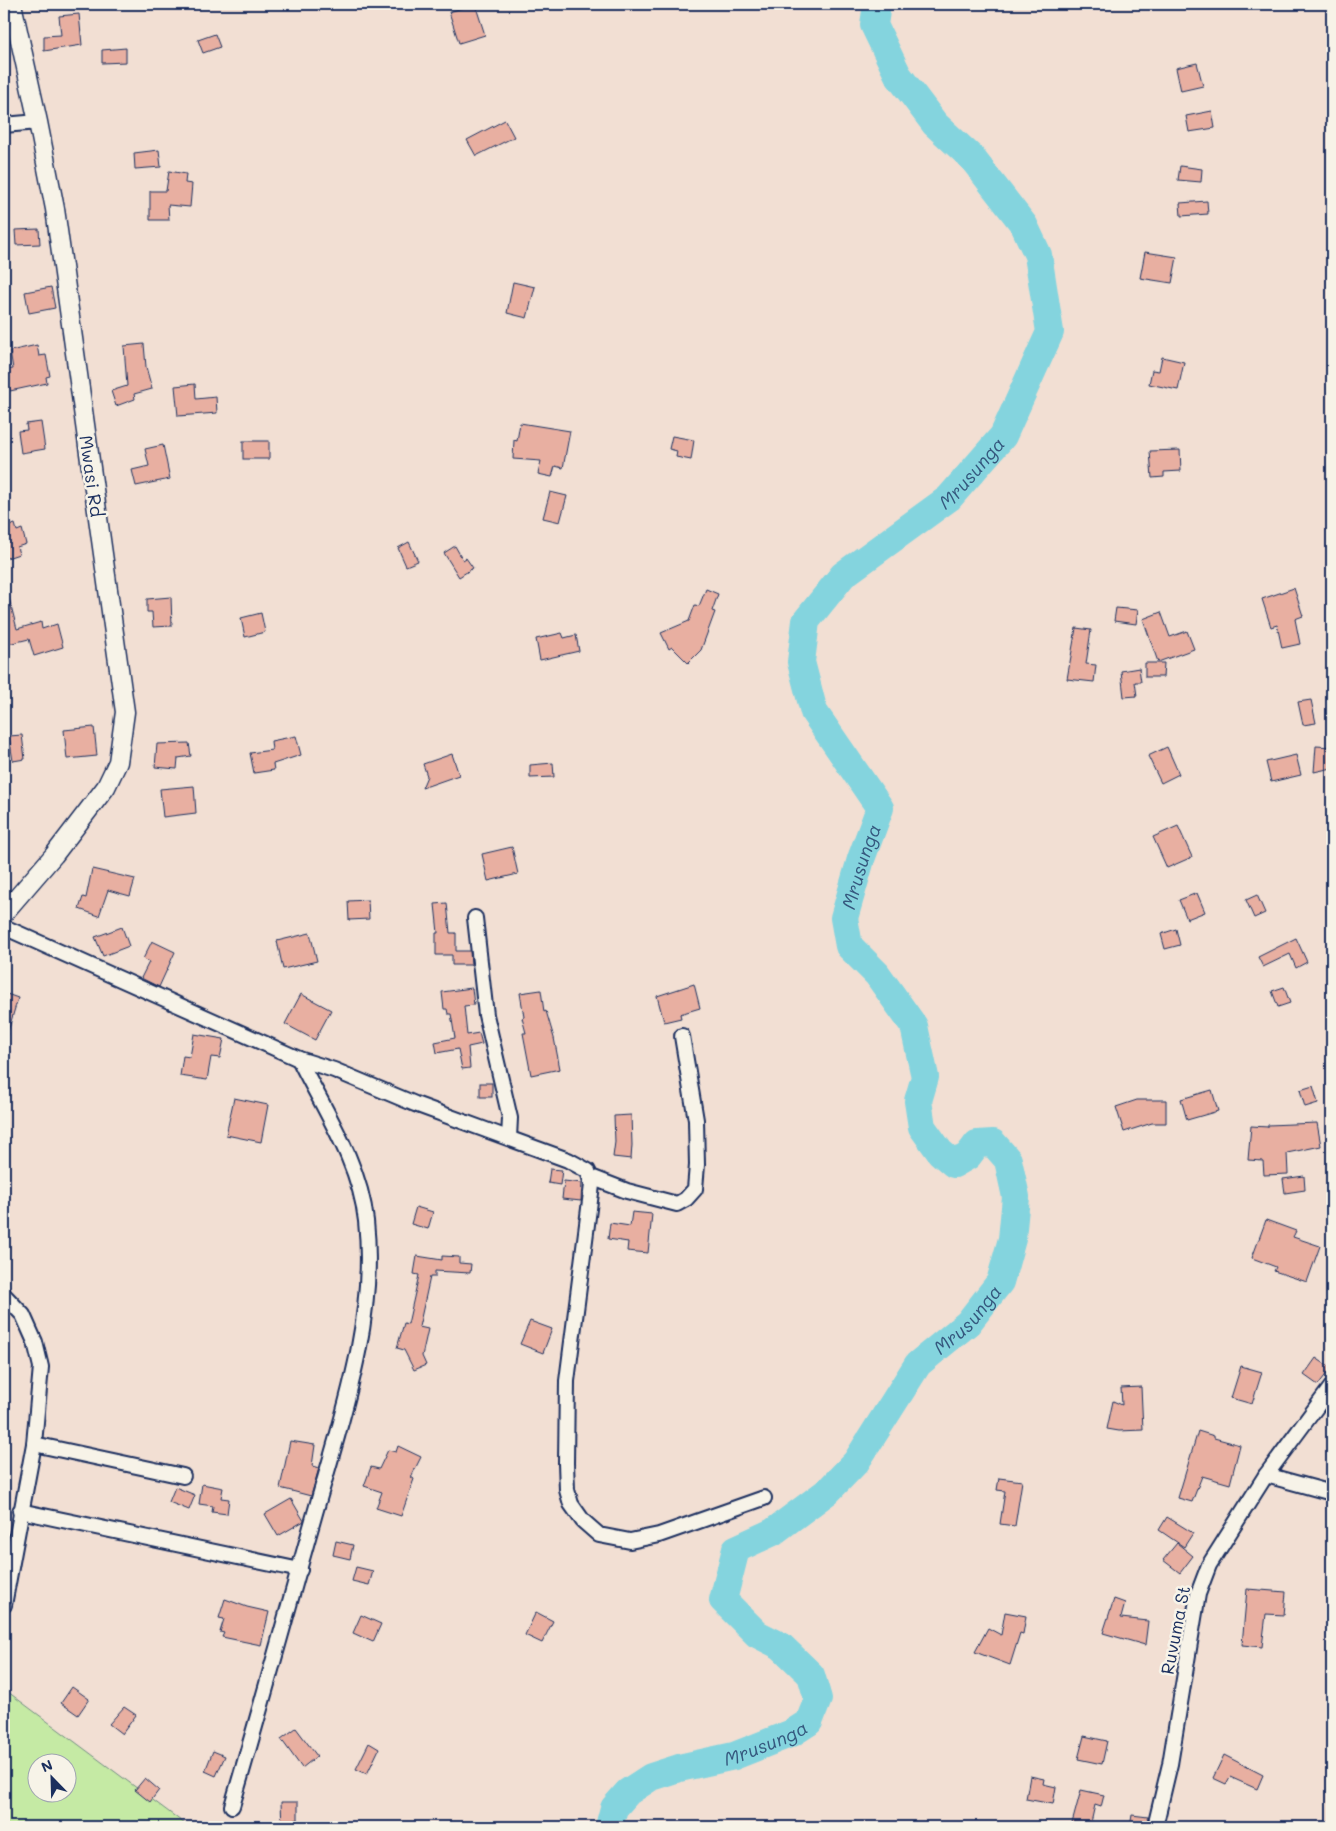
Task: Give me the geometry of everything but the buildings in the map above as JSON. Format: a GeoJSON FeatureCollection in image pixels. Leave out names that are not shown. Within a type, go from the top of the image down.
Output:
{"type":"FeatureCollection","features":[{"type":"Feature","properties":{"kind":"street","name":"Mwasi Rd"},"geometry":{"type":"LineString","coordinates":[[4,913],[54,854],[106,787],[118,762],[125,712],[54,209],[38,122],[12,4]]}},
{"type":"Feature","properties":{"kind":"street"},"geometry":{"type":"LineString","coordinates":[[4,125],[38,122]]}},
{"type":"Feature","properties":{"kind":"street"},"geometry":{"type":"LineString","coordinates":[[475,918],[486,1015],[510,1118],[509,1138]]}},
{"type":"Feature","properties":{"kind":"street"},"geometry":{"type":"LineString","coordinates":[[4,927],[299,1059],[334,1070],[415,1104],[580,1165],[588,1171],[592,1185],[566,1382],[567,1490],[572,1504],[583,1521],[599,1535],[630,1541],[659,1535],[764,1498]]}},
{"type":"Feature","properties":{"kind":"street"},"geometry":{"type":"LineString","coordinates":[[591,1177],[627,1191],[677,1204],[686,1199],[695,1189],[697,1165],[696,1120],[682,1036]]}},
{"type":"Feature","properties":{"kind":"street"},"geometry":{"type":"LineString","coordinates":[[232,1806],[300,1570],[360,1344],[366,1304],[368,1249],[366,1219],[352,1168],[343,1145],[299,1059]]}},
{"type":"Feature","properties":{"kind":"street"},"geometry":{"type":"LineString","coordinates":[[4,1295],[23,1315],[35,1342],[41,1367],[34,1444],[4,1605]]}},
{"type":"Feature","properties":{"kind":"street","name":"Ruvuma St"},"geometry":{"type":"LineString","coordinates":[[1155,1827],[1170,1764],[1198,1594],[1209,1565],[1266,1474],[1332,1386]]}},
{"type":"Feature","properties":{"kind":"street"},"geometry":{"type":"LineString","coordinates":[[34,1444],[183,1476]]}},
{"type":"Feature","properties":{"kind":"street"},"geometry":{"type":"LineString","coordinates":[[1266,1474],[1332,1493]]}},
{"type":"Feature","properties":{"kind":"street"},"geometry":{"type":"LineString","coordinates":[[20,1511],[300,1570]]}},
{"type":"Feature","properties":{"kind":"green space"},"geometry":{"type":"Polygon","coordinates":[[[4,1689],[189,1827],[4,1827],[4,1689]]]}},
{"type":"Feature","properties":{"kind":"waterway","name":"Mrusunga"},"geometry":{"type":"LineString","coordinates":[[609,1827],[614,1808],[628,1792],[651,1777],[679,1768],[734,1756],[792,1733],[809,1722],[818,1699],[811,1675],[781,1646],[757,1634],[723,1600],[736,1549],[773,1532],[828,1491],[856,1462],[918,1364],[968,1323],[1000,1282],[1012,1239],[1016,1197],[1008,1160],[993,1143],[977,1144],[968,1156],[954,1164],[940,1152],[922,1127],[918,1101],[925,1077],[914,1026],[877,974],[849,946],[844,918],[861,859],[880,808],[814,712],[801,662],[806,621],[843,575],[949,498],[1003,436],[1050,332],[1038,255],[1024,225],[972,158],[935,124],[898,75],[874,25],[877,4]]}}]}
